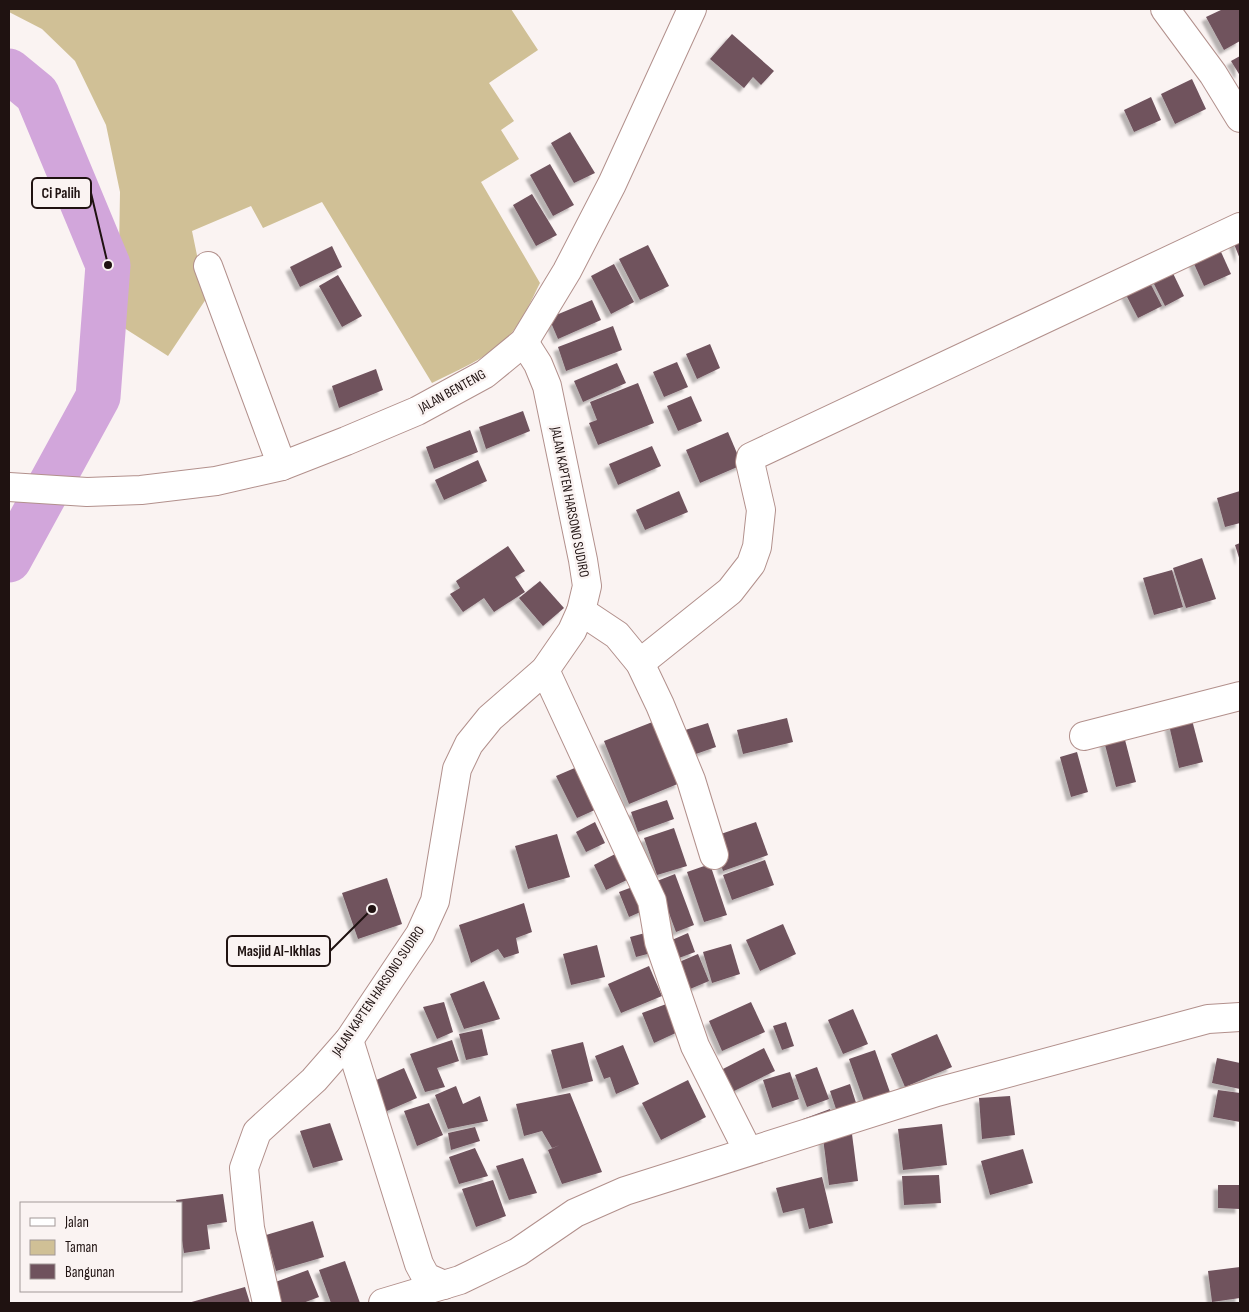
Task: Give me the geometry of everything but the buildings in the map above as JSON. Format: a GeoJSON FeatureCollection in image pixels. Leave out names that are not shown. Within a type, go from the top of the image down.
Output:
{"type":"FeatureCollection","features":[{"type":"Feature","properties":{"kind":"street","name":"JALAN BENTENG"},"geometry":{"type":"LineString","coordinates":[[9,487],[87,492],[141,490],[207,482],[282,466],[417,410],[485,374],[524,342],[567,271],[612,184],[692,9]]}},
{"type":"Feature","properties":{"kind":"street"},"geometry":{"type":"LineString","coordinates":[[1166,9],[1213,74],[1240,118]]}},
{"type":"Feature","properties":{"kind":"street"},"geometry":{"type":"LineString","coordinates":[[640,663],[730,591],[751,564],[757,547],[761,510],[750,462],[751,457],[1240,227]]}},
{"type":"Feature","properties":{"kind":"street"},"geometry":{"type":"LineString","coordinates":[[208,266],[282,466]]}},
{"type":"Feature","properties":{"kind":"street","name":"JALAN KAPTEN HARSONO SUDIRO"},"geometry":{"type":"LineString","coordinates":[[267,1303],[250,1228],[244,1168],[257,1132],[314,1080],[349,1040],[420,934],[435,901],[456,769],[469,744],[490,718],[544,670],[572,631],[581,611],[587,586],[547,386],[538,364],[524,342]]}},
{"type":"Feature","properties":{"kind":"street"},"geometry":{"type":"LineString","coordinates":[[581,611],[617,635],[640,663],[660,705],[691,780],[714,855]]}},
{"type":"Feature","properties":{"kind":"street"},"geometry":{"type":"LineString","coordinates":[[544,670],[652,901],[659,942],[695,1046],[748,1151]]}},
{"type":"Feature","properties":{"kind":"street"},"geometry":{"type":"LineString","coordinates":[[1084,736],[1240,696]]}},
{"type":"Feature","properties":{"kind":"street"},"geometry":{"type":"LineString","coordinates":[[383,1303],[460,1280],[518,1252],[575,1213],[625,1191],[937,1092],[1208,1018],[1240,1017]]}},
{"type":"Feature","properties":{"kind":"street"},"geometry":{"type":"LineString","coordinates":[[349,1040],[419,1264],[426,1276],[444,1285]]}},
{"type":"Feature","properties":{"kind":"green space"},"geometry":{"type":"Polygon","coordinates":[[[9,9],[511,9],[538,50],[489,83],[514,121],[501,130],[519,159],[481,182],[540,283],[520,322],[503,342],[487,354],[432,383],[322,202],[263,228],[251,206],[192,231],[206,299],[168,356],[121,326],[113,295],[119,252],[120,192],[106,125],[75,61],[42,29],[9,12],[9,9]]]}},
{"type":"Feature","properties":{"kind":"waterway"},"geometry":{"type":"LineString","coordinates":[[9,71],[37,94],[108,265],[98,397],[9,560]]}},
{"type":"Feature","properties":{"kind":"place","name":"Ci Palih"},"geometry":{"type":"Point","coordinates":[108,265]}},
{"type":"Feature","properties":{"kind":"place","name":"Masjid Al-Ikhlas"},"geometry":{"type":"Point","coordinates":[372,909]}}]}
